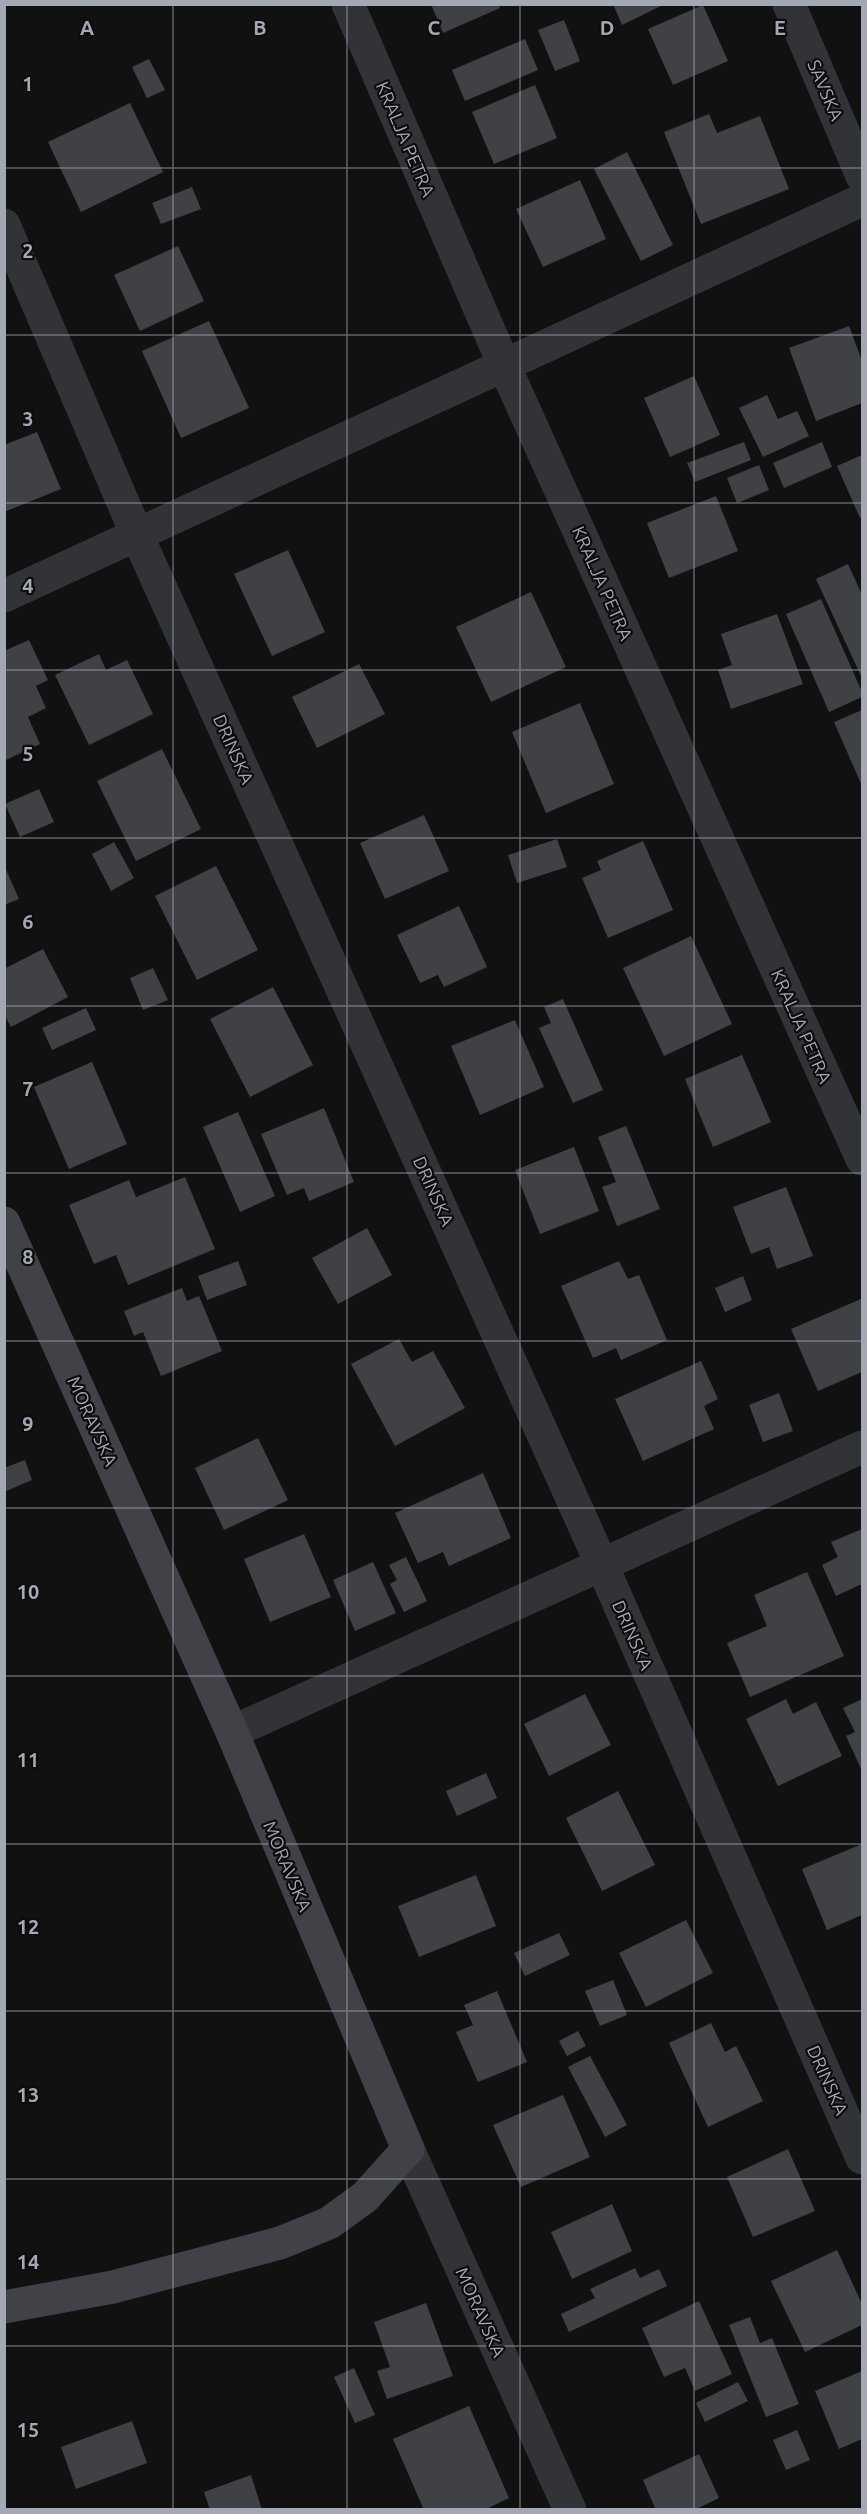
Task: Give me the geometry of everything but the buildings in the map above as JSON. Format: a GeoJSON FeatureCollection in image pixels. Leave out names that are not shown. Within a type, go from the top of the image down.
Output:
{"type":"FeatureCollection","features":[{"type":"Feature","properties":{"kind":"street","name":"KRALJA PETRA"},"geometry":{"type":"LineString","coordinates":[[348,4],[504,365],[862,1160]]}},
{"type":"Feature","properties":{"kind":"street","name":"SAVSKA"},"geometry":{"type":"LineString","coordinates":[[789,4],[862,176]]}},
{"type":"Feature","properties":{"kind":"street"},"geometry":{"type":"LineString","coordinates":[[4,596],[862,200]]}},
{"type":"Feature","properties":{"kind":"street","name":"DRINSKA"},"geometry":{"type":"LineString","coordinates":[[4,225],[137,535],[602,1565],[862,2158]]}},
{"type":"Feature","properties":{"kind":"street","name":"MORAVSKA"},"geometry":{"type":"LineString","coordinates":[[4,1223],[232,1731],[408,2150],[570,2510]]}},
{"type":"Feature","properties":{"kind":"street"},"geometry":{"type":"LineString","coordinates":[[232,1731],[862,1447]]}},
{"type":"Feature","properties":{"kind":"street"},"geometry":{"type":"LineString","coordinates":[[4,2307],[113,2287],[280,2243],[329,2223],[364,2197],[408,2150]]}}]}
